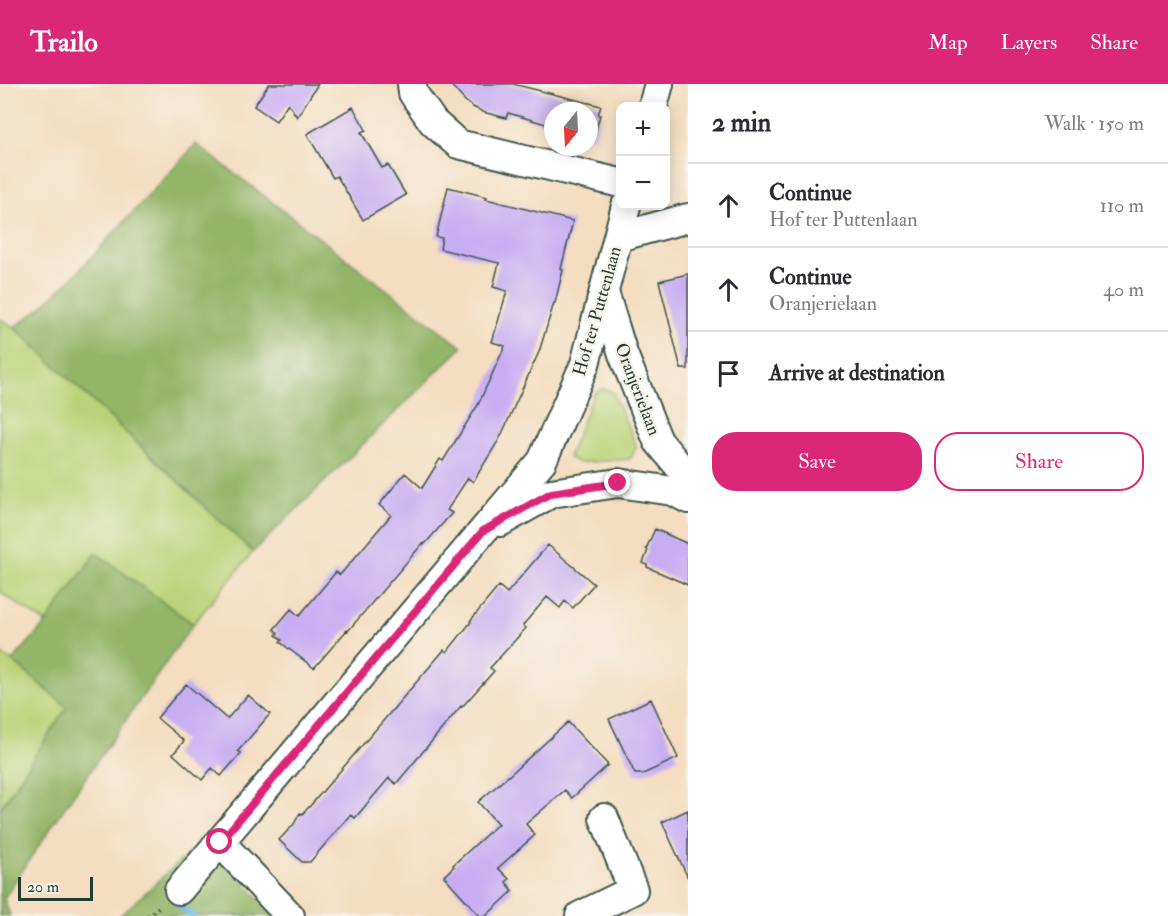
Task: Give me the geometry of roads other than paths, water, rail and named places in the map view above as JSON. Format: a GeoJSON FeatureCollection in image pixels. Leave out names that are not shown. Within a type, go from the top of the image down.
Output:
{"type":"FeatureCollection","features":[{"type":"Feature","properties":{"kind":"street"},"geometry":{"type":"LineString","coordinates":[[412,84],[413,93],[433,122],[458,144],[616,182]]}},
{"type":"Feature","properties":{"kind":"street"},"geometry":{"type":"LineString","coordinates":[[653,102],[659,84]]}},
{"type":"Feature","properties":{"kind":"street","name":"Hof ter Puttenlaan"},"geometry":{"type":"LineString","coordinates":[[179,890],[542,461],[585,363],[625,210]]}},
{"type":"Feature","properties":{"kind":"street"},"geometry":{"type":"LineString","coordinates":[[618,237],[688,218]]}},
{"type":"Feature","properties":{"kind":"street","name":"Oranjerielaan"},"geometry":{"type":"LineString","coordinates":[[604,292],[623,354],[658,441],[688,477]]}},
{"type":"Feature","properties":{"kind":"street"},"geometry":{"type":"LineString","coordinates":[[483,531],[551,493],[618,483],[673,491],[688,499]]}},
{"type":"Feature","properties":{"kind":"street"},"geometry":{"type":"LineString","coordinates":[[580,916],[633,890],[604,818]]}},
{"type":"Feature","properties":{"kind":"street"},"geometry":{"type":"LineString","coordinates":[[220,842],[290,916]]}},
{"type":"Feature","properties":{"kind":"waterway"},"geometry":{"type":"LineString","coordinates":[[179,904],[192,916]]}}]}
